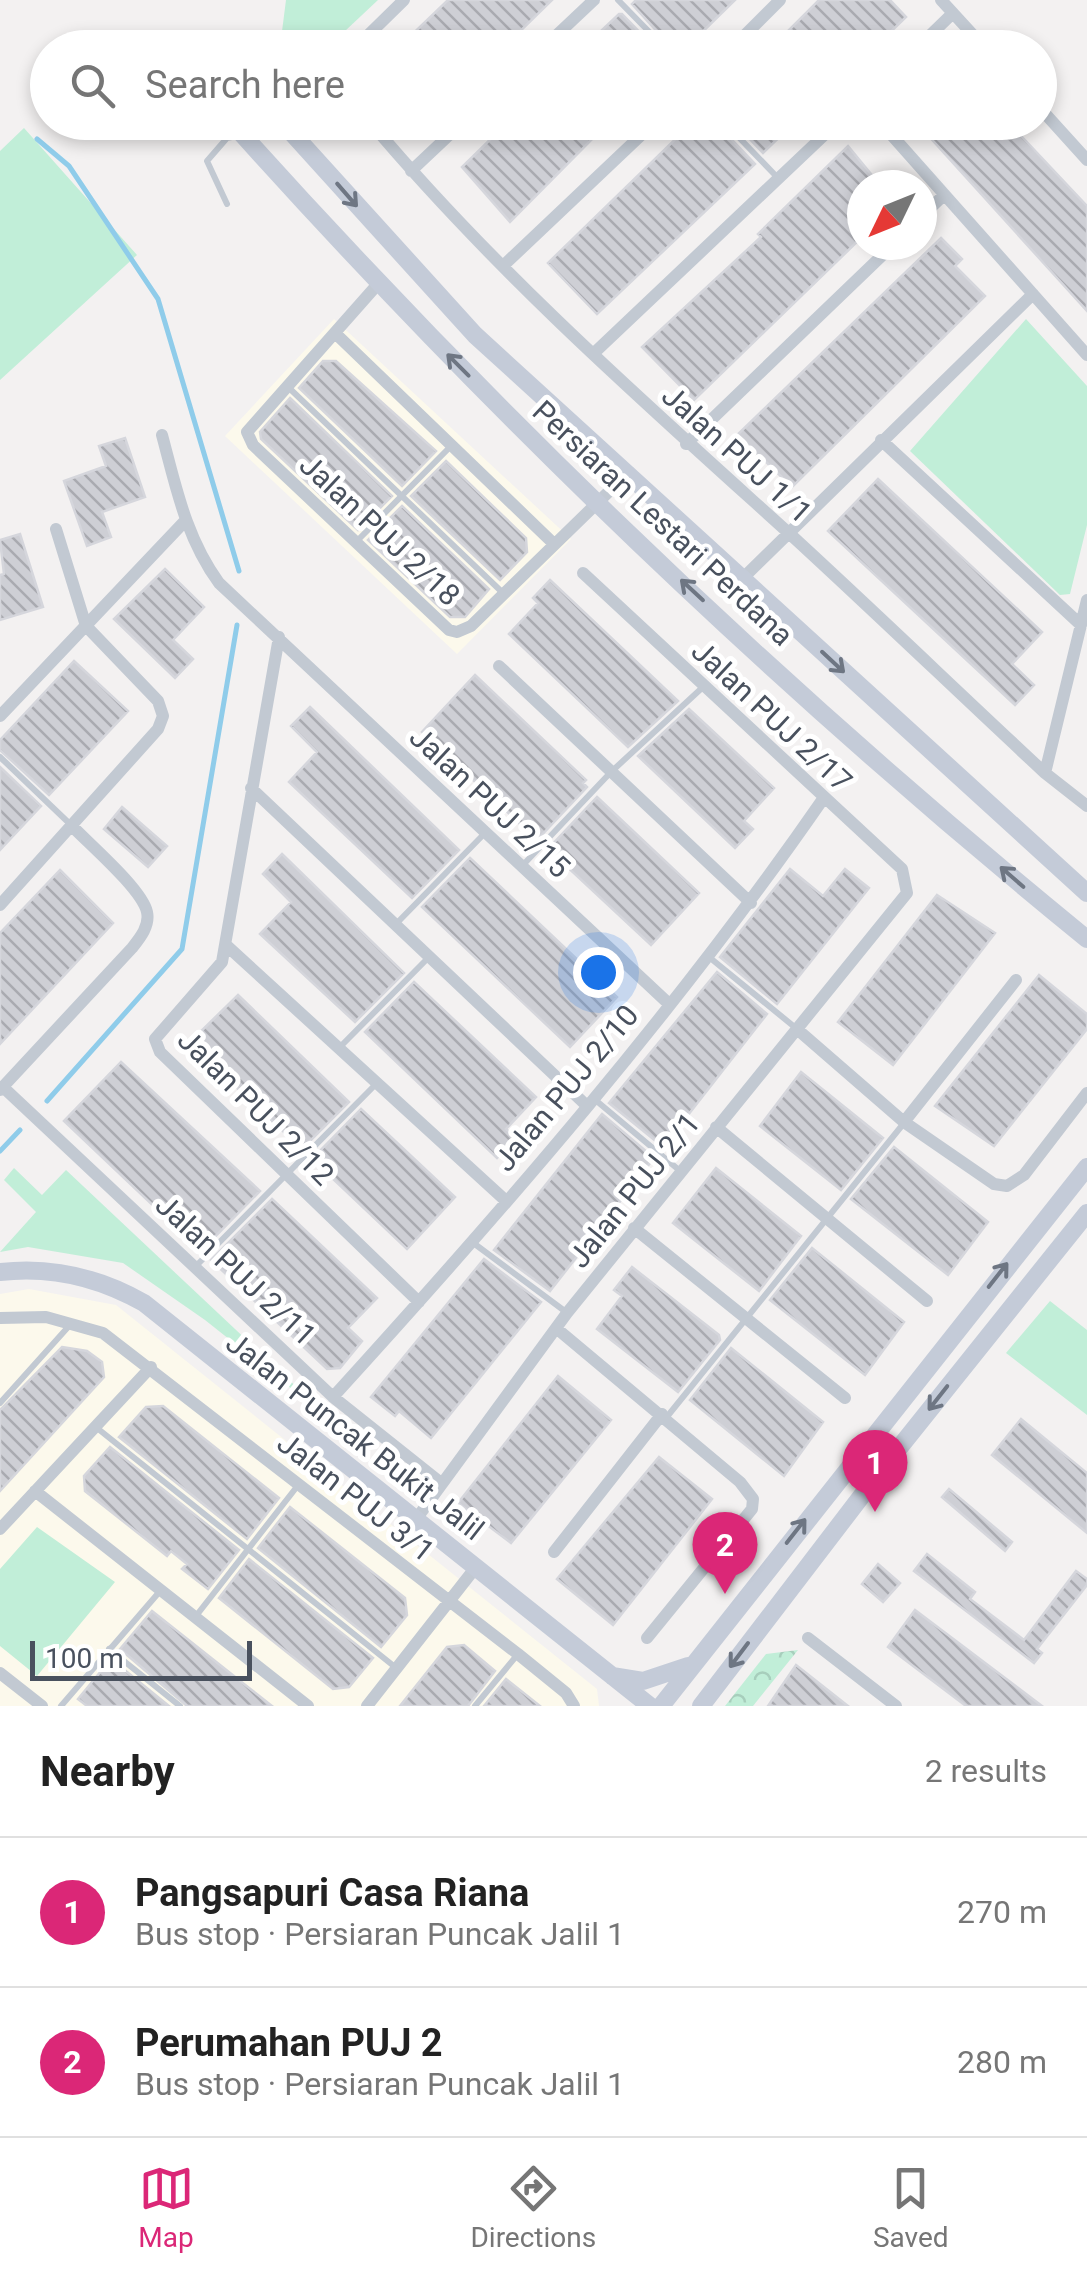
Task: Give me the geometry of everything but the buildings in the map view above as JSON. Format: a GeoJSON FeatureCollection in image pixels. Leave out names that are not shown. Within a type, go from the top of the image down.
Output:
{"type":"FeatureCollection","features":[{"type":"Feature","properties":{"kind":"main road","name":"Persiaran Lestari Perdana"},"geometry":{"type":"LineString","coordinates":[[247,140],[378,285],[598,504],[892,774],[1087,940]]}},
{"type":"Feature","properties":{"kind":"main road","name":"Persiaran Lestari Perdana"},"geometry":{"type":"LineString","coordinates":[[298,140],[474,334],[1087,893]]}},
{"type":"Feature","properties":{"kind":"main road"},"geometry":{"type":"LineString","coordinates":[[661,1706],[1087,1167]]}},
{"type":"Feature","properties":{"kind":"main road"},"geometry":{"type":"LineString","coordinates":[[700,1706],[883,1468],[1087,1213]]}},
{"type":"Feature","properties":{"kind":"main road","name":"Jalan Puncak Bukit Jalil"},"geometry":{"type":"LineString","coordinates":[[0,1272],[77,1275],[111,1284],[144,1304],[650,1706]]}},
{"type":"Feature","properties":{"kind":"main road"},"geometry":{"type":"LineString","coordinates":[[612,1676],[643,1680],[694,1663]]}},
{"type":"Feature","properties":{"kind":"main road"},"geometry":{"type":"LineString","coordinates":[[612,1676],[627,1706]]}},
{"type":"Feature","properties":{"kind":"street"},"geometry":{"type":"LineString","coordinates":[[373,30],[404,0]]}},
{"type":"Feature","properties":{"kind":"street"},"geometry":{"type":"LineString","coordinates":[[562,30],[594,0]]}},
{"type":"Feature","properties":{"kind":"street"},"geometry":{"type":"LineString","coordinates":[[750,30],[780,0]]}},
{"type":"Feature","properties":{"kind":"street"},"geometry":{"type":"LineString","coordinates":[[941,0],[968,30]]}},
{"type":"Feature","properties":{"kind":"street"},"geometry":{"type":"LineString","coordinates":[[934,30],[953,12]]}},
{"type":"Feature","properties":{"kind":"street"},"geometry":{"type":"LineString","coordinates":[[1057,127],[1087,160]]}},
{"type":"Feature","properties":{"kind":"street","name":"Jalan PUJ 1/1"},"geometry":{"type":"LineString","coordinates":[[385,140],[472,240],[504,266],[686,444],[789,534],[1045,773],[1087,806]]}},
{"type":"Feature","properties":{"kind":"street"},"geometry":{"type":"LineString","coordinates":[[411,172],[444,140]]}},
{"type":"Feature","properties":{"kind":"street"},"geometry":{"type":"LineString","coordinates":[[504,266],[637,140]]}},
{"type":"Feature","properties":{"kind":"street"},"geometry":{"type":"LineString","coordinates":[[593,354],[819,140]]}},
{"type":"Feature","properties":{"kind":"street"},"geometry":{"type":"LineString","coordinates":[[896,140],[1087,355]]}},
{"type":"Feature","properties":{"kind":"street"},"geometry":{"type":"LineString","coordinates":[[937,202],[944,195]]}},
{"type":"Feature","properties":{"kind":"street"},"geometry":{"type":"LineString","coordinates":[[686,444],[876,260]]}},
{"type":"Feature","properties":{"kind":"street","name":"Jalan PUJ 2/18"},"geometry":{"type":"LineString","coordinates":[[378,285],[248,426],[248,438],[442,624],[457,632],[471,626],[552,542],[629,472]]}},
{"type":"Feature","properties":{"kind":"street"},"geometry":{"type":"LineString","coordinates":[[744,578],[1033,294]]}},
{"type":"Feature","properties":{"kind":"street"},"geometry":{"type":"LineString","coordinates":[[335,333],[552,542]]}},
{"type":"Feature","properties":{"kind":"street"},"geometry":{"type":"LineString","coordinates":[[162,435],[185,520],[201,558],[219,583],[279,637]]}},
{"type":"Feature","properties":{"kind":"street"},"geometry":{"type":"LineString","coordinates":[[881,440],[1080,625]]}},
{"type":"Feature","properties":{"kind":"street"},"geometry":{"type":"LineString","coordinates":[[0,716],[185,520]]}},
{"type":"Feature","properties":{"kind":"street"},"geometry":{"type":"LineString","coordinates":[[0,905],[158,729],[163,716],[158,701],[86,626],[56,529]]}},
{"type":"Feature","properties":{"kind":"street","name":"Jalan PUJ 2/17"},"geometry":{"type":"LineString","coordinates":[[583,573],[902,868],[907,880],[901,903]]}},
{"type":"Feature","properties":{"kind":"street"},"geometry":{"type":"LineString","coordinates":[[1045,773],[1087,600]]}},
{"type":"Feature","properties":{"kind":"street","name":"Jalan PUJ 2/12"},"geometry":{"type":"LineString","coordinates":[[279,637],[226,944],[212,975],[156,1033],[156,1046],[419,1302]]}},
{"type":"Feature","properties":{"kind":"street","name":"Jalan PUJ 2/15"},"geometry":{"type":"LineString","coordinates":[[279,637],[668,1003]]}},
{"type":"Feature","properties":{"kind":"street"},"geometry":{"type":"LineString","coordinates":[[499,666],[751,902]]}},
{"type":"Feature","properties":{"kind":"street"},"geometry":{"type":"LineString","coordinates":[[251,788],[589,1101]]}},
{"type":"Feature","properties":{"kind":"street","name":"Jalan PUJ 2/10"},"geometry":{"type":"LineString","coordinates":[[333,1397],[472,1242],[709,957],[823,799]]}},
{"type":"Feature","properties":{"kind":"street"},"geometry":{"type":"LineString","coordinates":[[2,1088],[132,948],[147,926],[148,914],[136,893],[71,825]]}},
{"type":"Feature","properties":{"kind":"street","name":"Jalan PUJ 2/1"},"geometry":{"type":"LineString","coordinates":[[417,1518],[567,1313],[901,903]]}},
{"type":"Feature","properties":{"kind":"street"},"geometry":{"type":"LineString","coordinates":[[226,944],[505,1200]]}},
{"type":"Feature","properties":{"kind":"street"},"geometry":{"type":"LineString","coordinates":[[904,1122],[1016,980]]}},
{"type":"Feature","properties":{"kind":"street"},"geometry":{"type":"LineString","coordinates":[[798,1030],[904,1122],[994,1184],[1014,1184],[1087,1093]]}},
{"type":"Feature","properties":{"kind":"street","name":"Jalan PUJ 2/11"},"geometry":{"type":"LineString","coordinates":[[2,1088],[333,1397],[441,1483]]}},
{"type":"Feature","properties":{"kind":"street"},"geometry":{"type":"LineString","coordinates":[[716,1127],[927,1300]]}},
{"type":"Feature","properties":{"kind":"street"},"geometry":{"type":"LineString","coordinates":[[634,1228],[845,1398]]}},
{"type":"Feature","properties":{"kind":"street","name":"Jalan PUJ 3/1"},"geometry":{"type":"LineString","coordinates":[[0,1318],[46,1317],[102,1333],[518,1654],[574,1705]]}},
{"type":"Feature","properties":{"kind":"street"},"geometry":{"type":"LineString","coordinates":[[556,1328],[664,1416],[748,1490],[753,1499],[746,1516],[647,1638]]}},
{"type":"Feature","properties":{"kind":"street"},"geometry":{"type":"LineString","coordinates":[[0,1529],[150,1367]]}},
{"type":"Feature","properties":{"kind":"street"},"geometry":{"type":"LineString","coordinates":[[554,1552],[664,1416]]}},
{"type":"Feature","properties":{"kind":"street"},"geometry":{"type":"LineString","coordinates":[[36,1491],[308,1706]]}},
{"type":"Feature","properties":{"kind":"street"},"geometry":{"type":"LineString","coordinates":[[366,1706],[476,1567]]}},
{"type":"Feature","properties":{"kind":"street"},"geometry":{"type":"LineString","coordinates":[[808,1638],[896,1706]]}},
{"type":"Feature","properties":{"kind":"street"},"geometry":{"type":"LineString","coordinates":[[0,1673],[42,1706]]}},
{"type":"Feature","properties":{"kind":"lane"},"geometry":{"type":"LineString","coordinates":[[618,0],[647,30]]}},
{"type":"Feature","properties":{"kind":"lane"},"geometry":{"type":"LineString","coordinates":[[225,140],[207,160],[226,204]]}},
{"type":"Feature","properties":{"kind":"lane"},"geometry":{"type":"LineString","coordinates":[[741,140],[778,178]]}},
{"type":"Feature","properties":{"kind":"lane"},"geometry":{"type":"LineString","coordinates":[[1075,342],[1087,331]]}},
{"type":"Feature","properties":{"kind":"lane"},"geometry":{"type":"LineString","coordinates":[[286,385],[504,593]]}},
{"type":"Feature","properties":{"kind":"lane"},"geometry":{"type":"LineString","coordinates":[[356,542],[452,445]]}},
{"type":"Feature","properties":{"kind":"lane"},"geometry":{"type":"LineString","coordinates":[[521,866],[611,772],[704,688]]}},
{"type":"Feature","properties":{"kind":"lane"},"geometry":{"type":"LineString","coordinates":[[0,757],[71,825]]}},
{"type":"Feature","properties":{"kind":"lane"},"geometry":{"type":"LineString","coordinates":[[395,924],[485,833]]}},
{"type":"Feature","properties":{"kind":"lane"},"geometry":{"type":"LineString","coordinates":[[339,1048],[430,957]]}},
{"type":"Feature","properties":{"kind":"lane"},"geometry":{"type":"LineString","coordinates":[[709,957],[798,1030]]}},
{"type":"Feature","properties":{"kind":"lane"},"geometry":{"type":"LineString","coordinates":[[196,1266],[376,1084]]}},
{"type":"Feature","properties":{"kind":"lane"},"geometry":{"type":"LineString","coordinates":[[589,1101],[680,1171]]}},
{"type":"Feature","properties":{"kind":"lane"},"geometry":{"type":"LineString","coordinates":[[664,1416],[829,1220],[904,1122]]}},
{"type":"Feature","properties":{"kind":"lane"},"geometry":{"type":"LineString","coordinates":[[472,1242],[567,1313]]}},
{"type":"Feature","properties":{"kind":"lane"},"geometry":{"type":"LineString","coordinates":[[0,1403],[72,1323]]}},
{"type":"Feature","properties":{"kind":"lane"},"geometry":{"type":"LineString","coordinates":[[95,1426],[396,1668]]}},
{"type":"Feature","properties":{"kind":"lane"},"geometry":{"type":"LineString","coordinates":[[195,1617],[299,1484]]}},
{"type":"Feature","properties":{"kind":"lane"},"geometry":{"type":"LineString","coordinates":[[61,1706],[161,1590]]}},
{"type":"Feature","properties":{"kind":"lane"},"geometry":{"type":"LineString","coordinates":[[109,1649],[180,1706]]}},
{"type":"Feature","properties":{"kind":"lane"},"geometry":{"type":"LineString","coordinates":[[475,1706],[518,1654]]}},
{"type":"Feature","properties":{"kind":"shaded area"},"geometry":{"type":"Polygon","coordinates":[[[334,319],[571,539],[457,654],[225,436],[334,319]]]}},
{"type":"Feature","properties":{"kind":"shaded area"},"geometry":{"type":"Polygon","coordinates":[[[29,1289],[116,1305],[597,1689],[599,1706],[0,1706],[0,1294],[29,1289]]]}},
{"type":"Feature","properties":{"kind":"green space"},"geometry":{"type":"Polygon","coordinates":[[[286,0],[378,0],[346,30],[282,30],[286,0]]]}},
{"type":"Feature","properties":{"kind":"green space"},"geometry":{"type":"Polygon","coordinates":[[[24,128],[30,140],[35,140],[137,255],[0,380],[0,151],[24,128]]]}},
{"type":"Feature","properties":{"kind":"green space"},"geometry":{"type":"Polygon","coordinates":[[[1026,319],[1087,386],[1087,525],[1070,594],[1060,595],[910,451],[1026,319]]]}},
{"type":"Feature","properties":{"kind":"green space"},"geometry":{"type":"Polygon","coordinates":[[[14,1168],[42,1195],[66,1170],[337,1425],[205,1320],[123,1263],[28,1247],[0,1252],[36,1212],[4,1180],[14,1168]]]}},
{"type":"Feature","properties":{"kind":"green space"},"geometry":{"type":"Polygon","coordinates":[[[1050,1301],[1087,1330],[1087,1415],[1006,1353],[1050,1301]]]}},
{"type":"Feature","properties":{"kind":"green space"},"geometry":{"type":"Polygon","coordinates":[[[37,1527],[115,1582],[37,1676],[0,1646],[0,1569],[37,1527]]]}},
{"type":"Feature","properties":{"kind":"green space"},"geometry":{"type":"Polygon","coordinates":[[[798,1650],[753,1706],[725,1706],[766,1654],[798,1650]]]}},
{"type":"Feature","properties":{"kind":"waterway"},"geometry":{"type":"LineString","coordinates":[[38,140],[69,166],[158,299],[239,571]]}},
{"type":"Feature","properties":{"kind":"waterway"},"geometry":{"type":"LineString","coordinates":[[47,1101],[182,949],[237,625]]}},
{"type":"Feature","properties":{"kind":"waterway"},"geometry":{"type":"LineString","coordinates":[[0,1151],[20,1130]]}},
{"type":"Feature","properties":{"kind":"place","name":"Pangsapuri Casa Riana"},"geometry":{"type":"Point","coordinates":[875,1512]}},
{"type":"Feature","properties":{"kind":"place","name":"Perumahan PUJ 2"},"geometry":{"type":"Point","coordinates":[725,1594]}}]}
